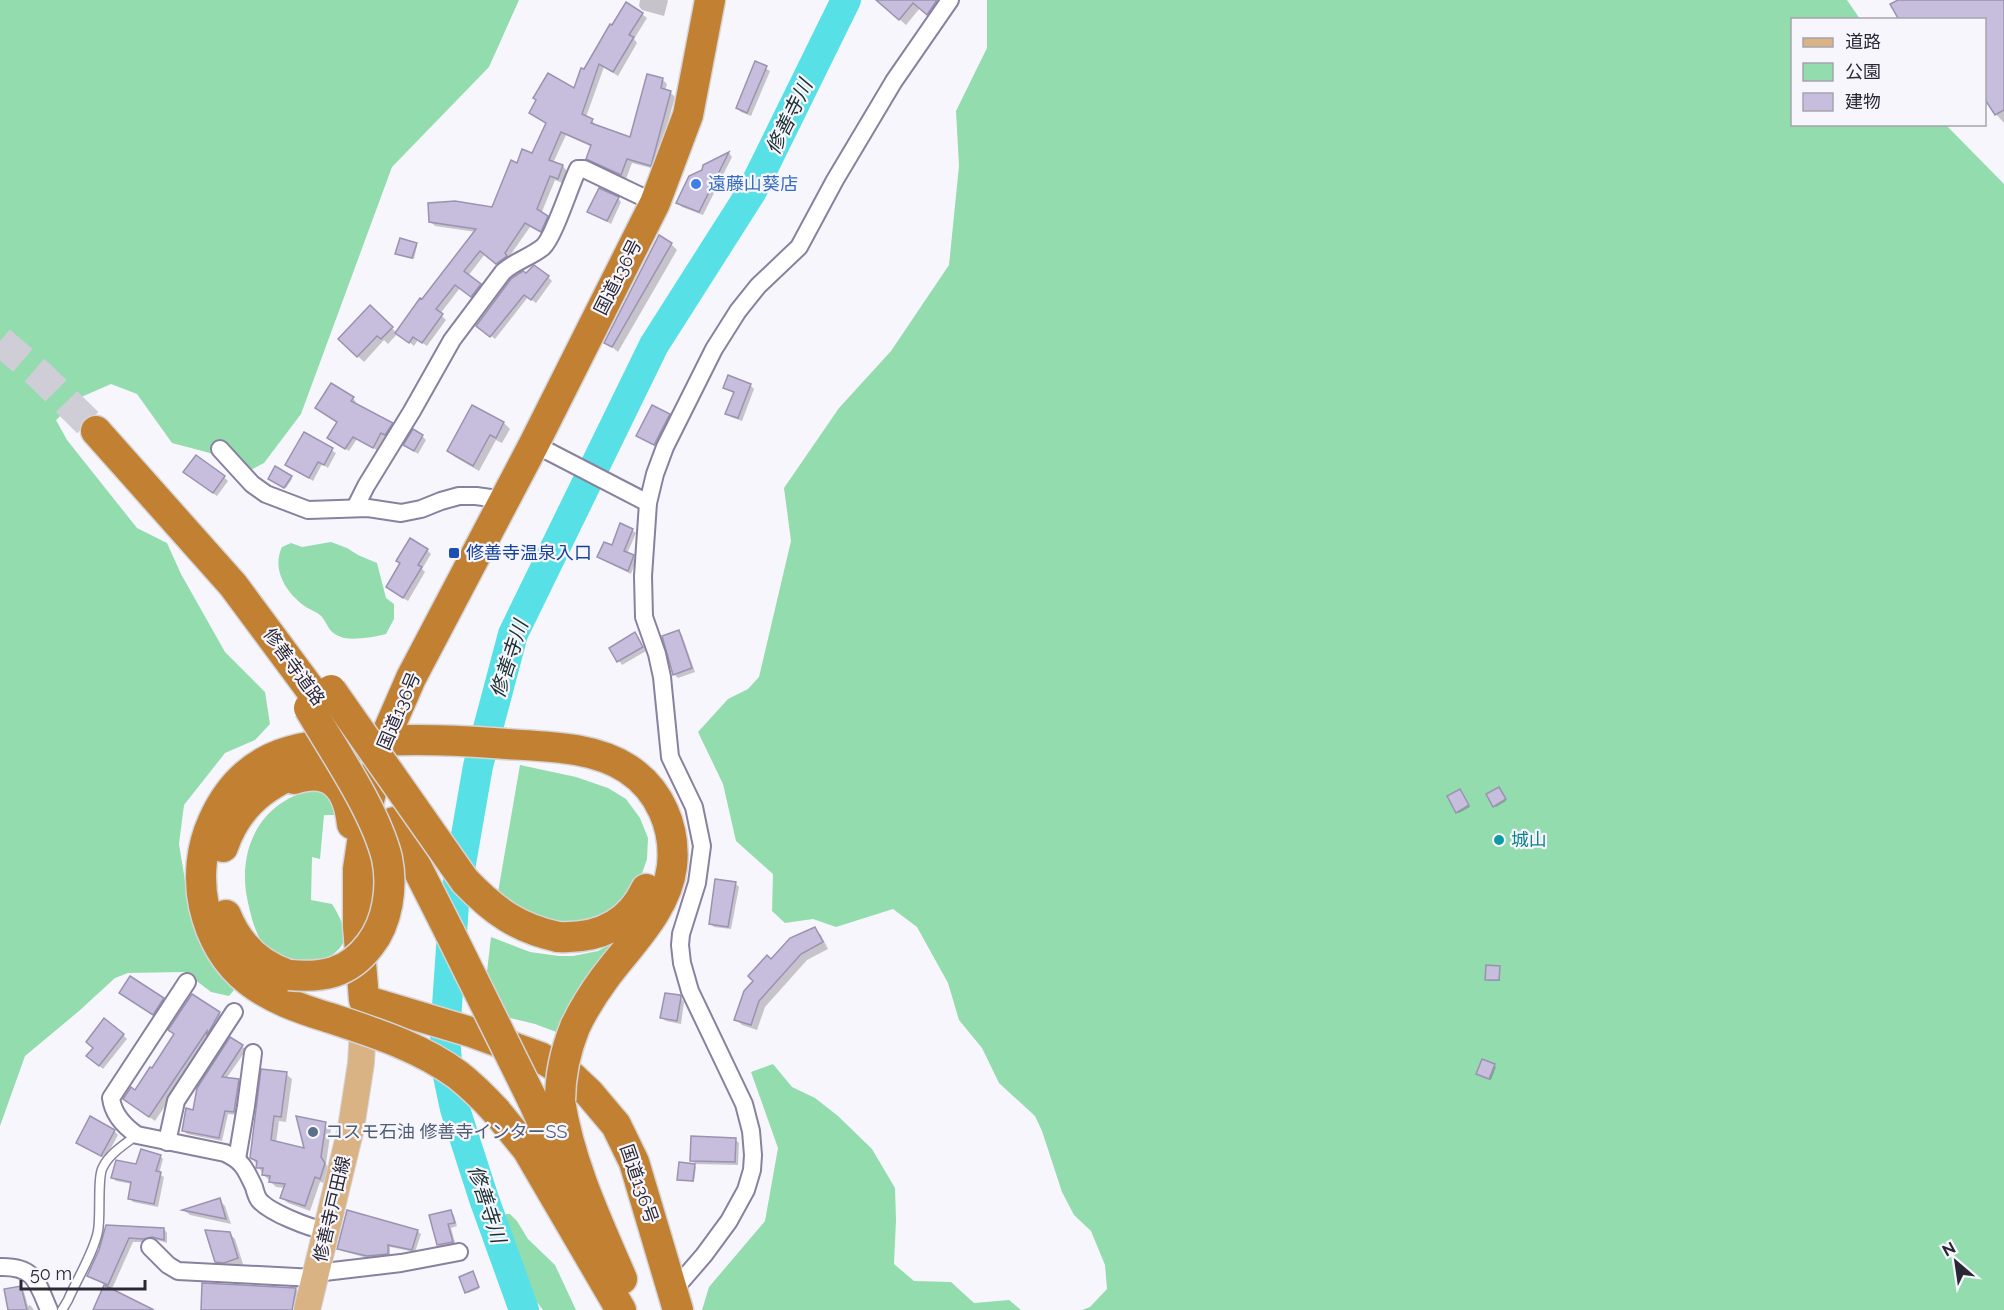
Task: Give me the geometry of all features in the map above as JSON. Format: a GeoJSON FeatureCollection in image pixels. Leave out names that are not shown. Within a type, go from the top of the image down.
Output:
{"type":"FeatureCollection","features":[{"type":"Feature","properties":{"kind":"highway","name":"国道136号"},"geometry":{"type":"LineString","coordinates":[[675,1301],[634,1162],[626,1143],[604,1109],[572,1077],[548,1061],[471,1032],[364,1000],[358,926],[358,869],[367,809],[384,740],[411,678],[505,500],[541,448],[655,203],[688,115],[710,0]]}},
{"type":"Feature","properties":{"kind":"highway","name":"修善寺道路"},"geometry":{"type":"LineString","coordinates":[[96,431],[194,539],[232,585],[319,700],[394,822],[450,933],[546,1100]]}},
{"type":"Feature","properties":{"kind":"highway"},"geometry":{"type":"LineString","coordinates":[[144,485],[231,594],[278,660],[319,700],[479,896],[508,919],[533,930],[558,937],[577,938],[593,935],[623,920],[633,910],[646,890],[654,867],[655,834],[642,804],[619,782],[603,773],[571,762],[514,750]]}},
{"type":"Feature","properties":{"kind":"highway"},"geometry":{"type":"LineString","coordinates":[[319,700],[357,791],[380,837],[387,858],[389,893],[381,926],[364,953],[352,963],[323,976],[289,975],[274,970],[258,961],[245,947],[227,918],[219,884],[222,849],[228,833],[251,800],[266,788],[302,769],[384,740]]}},
{"type":"Feature","properties":{"kind":"highway"},"geometry":{"type":"LineString","coordinates":[[546,1100],[560,1081],[563,1062],[575,1027],[593,994],[643,928],[669,882],[672,867],[671,837],[662,806],[636,775],[616,762],[581,752],[514,750],[384,740],[312,744],[278,754],[238,782],[227,794],[210,826],[202,861],[201,883],[207,919],[217,942],[231,964],[243,977],[273,998],[395,1040],[458,1075],[496,1111],[527,1149],[621,1310]]}},
{"type":"Feature","properties":{"kind":"highway"},"geometry":{"type":"LineString","coordinates":[[266,788],[302,776],[315,775],[332,780],[345,795],[348,804],[358,869]]}},
{"type":"Feature","properties":{"kind":"highway"},"geometry":{"type":"LineString","coordinates":[[546,1100],[629,1310]]}},
{"type":"Feature","properties":{"kind":"highway"},"geometry":{"type":"LineString","coordinates":[[546,1100],[566,1133],[576,1169],[634,1310]]}},
{"type":"Feature","properties":{"kind":"main road","name":"修善寺戸田線"},"geometry":{"type":"LineString","coordinates":[[308,1310],[351,1128],[361,1063],[364,1000]]}},
{"type":"Feature","properties":{"kind":"street"},"geometry":{"type":"LineString","coordinates":[[675,1301],[729,1221],[746,1190],[752,1170],[753,1155],[751,1131],[744,1104],[690,991],[681,954],[681,934],[697,883],[702,846],[694,807],[669,757],[662,677],[657,654],[644,617],[643,576],[648,503],[665,447],[714,349],[738,311],[758,286],[799,247],[835,180],[894,81],[950,0]]}},
{"type":"Feature","properties":{"kind":"street"},"geometry":{"type":"LineString","coordinates":[[356,508],[366,486],[452,340],[503,272],[535,252],[549,240],[578,169],[584,169],[655,203]]}},
{"type":"Feature","properties":{"kind":"street"},"geometry":{"type":"LineString","coordinates":[[541,448],[648,503]]}},
{"type":"Feature","properties":{"kind":"street"},"geometry":{"type":"LineString","coordinates":[[220,449],[252,484],[266,494],[308,510],[378,508],[401,513],[459,496],[505,500]]}},
{"type":"Feature","properties":{"kind":"street"},"geometry":{"type":"LineString","coordinates":[[187,982],[111,1098],[112,1107],[127,1129],[137,1135],[225,1153],[237,1159],[246,1170],[260,1201],[282,1215],[313,1229],[326,1231]]}},
{"type":"Feature","properties":{"kind":"street"},"geometry":{"type":"LineString","coordinates":[[167,1142],[176,1101],[234,1012]]}},
{"type":"Feature","properties":{"kind":"street"},"geometry":{"type":"LineString","coordinates":[[237,1159],[253,1053]]}},
{"type":"Feature","properties":{"kind":"street"},"geometry":{"type":"LineString","coordinates":[[150,1247],[168,1265],[178,1270],[316,1276],[459,1252]]}},
{"type":"Feature","properties":{"kind":"street"},"geometry":{"type":"LineString","coordinates":[[0,1267],[28,1271],[34,1278],[49,1310]]}},
{"type":"Feature","properties":{"kind":"lane"},"geometry":{"type":"LineString","coordinates":[[62,1310],[69,1300],[97,1233],[100,1177],[103,1167],[137,1135]]}},
{"type":"Feature","properties":{"kind":"green space"},"geometry":{"type":"Polygon","coordinates":[[[0,0],[519,0],[489,67],[392,167],[301,414],[264,463],[249,471],[225,457],[172,443],[137,394],[111,384],[79,398],[56,420],[67,440],[137,528],[167,543],[181,574],[225,652],[265,692],[270,724],[255,740],[225,753],[184,805],[179,844],[189,905],[234,990],[229,996],[211,992],[185,972],[128,973],[115,978],[25,1056],[0,1126],[0,0]]]}},
{"type":"Feature","properties":{"kind":"green space"},"geometry":{"type":"Polygon","coordinates":[[[987,0],[1847,0],[1859,18],[1791,18],[1791,126],[1947,126],[2004,184],[2004,1310],[1082,1310],[1090,1307],[1107,1289],[1105,1265],[1091,1231],[1074,1215],[1062,1192],[1035,1116],[999,1083],[982,1048],[959,1020],[948,983],[917,927],[893,909],[836,927],[813,919],[785,923],[772,911],[773,874],[736,841],[723,784],[698,732],[728,699],[748,689],[759,677],[791,541],[784,488],[839,408],[891,351],[949,265],[959,166],[956,111],[987,48],[987,0]]]}},
{"type":"Feature","properties":{"kind":"green space"},"geometry":{"type":"Polygon","coordinates":[[[331,542],[377,563],[386,598],[394,604],[394,619],[386,634],[356,639],[337,635],[331,631],[321,616],[299,602],[287,588],[278,564],[282,547],[291,543],[302,547],[331,542]]]}},
{"type":"Feature","properties":{"kind":"green space"},"geometry":{"type":"Polygon","coordinates":[[[520,765],[576,777],[608,788],[626,799],[640,818],[648,838],[647,859],[639,882],[627,902],[593,920],[549,926],[497,898],[520,765]]]}},
{"type":"Feature","properties":{"kind":"green space"},"geometry":{"type":"Polygon","coordinates":[[[321,789],[335,803],[334,815],[324,815],[320,859],[312,857],[311,900],[332,904],[343,928],[344,937],[342,944],[330,956],[307,967],[276,957],[262,943],[254,925],[247,897],[246,861],[256,831],[276,807],[304,792],[321,789]]]}},
{"type":"Feature","properties":{"kind":"green space"},"geometry":{"type":"Polygon","coordinates":[[[491,937],[530,952],[559,956],[598,951],[619,939],[559,1033],[506,1017],[486,980],[491,937]]]}},
{"type":"Feature","properties":{"kind":"green space"},"geometry":{"type":"Polygon","coordinates":[[[773,1064],[792,1087],[815,1098],[838,1116],[872,1149],[895,1188],[894,1264],[914,1281],[951,1282],[974,1303],[1009,1300],[1021,1310],[702,1310],[709,1287],[765,1221],[778,1148],[751,1072],[773,1064]]]}},
{"type":"Feature","properties":{"kind":"green space"},"geometry":{"type":"Polygon","coordinates":[[[506,1214],[510,1214],[517,1221],[528,1239],[555,1265],[576,1310],[543,1310],[530,1293],[519,1273],[513,1236],[503,1220],[506,1214]]]}},
{"type":"Feature","properties":{"kind":"building"},"geometry":{"type":"Polygon","coordinates":[[[876,0],[937,0],[927,15],[913,3],[899,20],[876,0]]]}},
{"type":"Feature","properties":{"kind":"building"},"geometry":{"type":"Polygon","coordinates":[[[1898,0],[2004,0],[2004,110],[1995,115],[1986,101],[1986,18],[1898,18],[1890,4],[1898,0]]]}},
{"type":"Feature","properties":{"kind":"building"},"geometry":{"type":"Polygon","coordinates":[[[626,2],[643,13],[629,35],[634,37],[613,72],[599,64],[582,114],[593,119],[591,123],[630,137],[647,74],[663,78],[661,88],[671,91],[651,166],[627,159],[621,175],[586,159],[591,145],[561,132],[549,160],[563,165],[558,179],[550,176],[537,209],[548,216],[541,232],[525,223],[505,253],[507,256],[496,264],[480,251],[464,271],[481,284],[471,297],[455,285],[436,309],[443,314],[422,343],[413,337],[409,343],[395,333],[476,229],[429,222],[428,203],[455,201],[492,207],[511,160],[517,163],[522,149],[532,153],[546,123],[529,113],[536,100],[533,98],[548,73],[574,88],[581,68],[584,69],[610,24],[612,25],[626,2]]]}},
{"type":"Feature","properties":{"kind":"building"},"geometry":{"type":"Polygon","coordinates":[[[755,61],[767,66],[747,113],[736,108],[755,61]]]}},
{"type":"Feature","properties":{"kind":"building"},"geometry":{"type":"Polygon","coordinates":[[[729,152],[699,212],[676,203],[689,176],[702,170],[703,165],[729,152]]]}},
{"type":"Feature","properties":{"kind":"building"},"geometry":{"type":"Polygon","coordinates":[[[599,188],[619,197],[607,221],[587,212],[599,188]]]}},
{"type":"Feature","properties":{"kind":"building"},"geometry":{"type":"Polygon","coordinates":[[[659,235],[672,243],[612,347],[604,343],[659,235]]]}},
{"type":"Feature","properties":{"kind":"building"},"geometry":{"type":"Polygon","coordinates":[[[400,238],[417,243],[412,258],[395,254],[400,238]]]}},
{"type":"Feature","properties":{"kind":"building"},"geometry":{"type":"Polygon","coordinates":[[[534,265],[549,276],[531,300],[524,295],[490,337],[476,326],[511,279],[523,271],[526,273],[534,265]]]}},
{"type":"Feature","properties":{"kind":"building"},"geometry":{"type":"Polygon","coordinates":[[[370,305],[393,327],[381,339],[377,336],[357,357],[338,339],[370,305]]]}},
{"type":"Feature","properties":{"kind":"building"},"geometry":{"type":"Polygon","coordinates":[[[728,375],[751,384],[738,418],[725,414],[734,392],[723,388],[728,375]]]}},
{"type":"Feature","properties":{"kind":"building"},"geometry":{"type":"Polygon","coordinates":[[[331,383],[354,397],[351,401],[393,423],[385,435],[381,433],[373,448],[353,437],[345,449],[327,438],[337,422],[315,408],[331,383]]]}},
{"type":"Feature","properties":{"kind":"building"},"geometry":{"type":"Polygon","coordinates":[[[472,405],[504,422],[496,438],[490,435],[473,466],[447,451],[472,405]]]}},
{"type":"Feature","properties":{"kind":"building"},"geometry":{"type":"Polygon","coordinates":[[[652,405],[670,414],[654,445],[636,436],[652,405]]]}},
{"type":"Feature","properties":{"kind":"building"},"geometry":{"type":"Polygon","coordinates":[[[413,429],[423,435],[414,451],[403,445],[413,429]]]}},
{"type":"Feature","properties":{"kind":"building"},"geometry":{"type":"Polygon","coordinates":[[[304,432],[333,448],[324,465],[318,462],[309,478],[285,465],[304,432]]]}},
{"type":"Feature","properties":{"kind":"building"},"geometry":{"type":"Polygon","coordinates":[[[196,455],[225,476],[213,493],[183,472],[196,455]]]}},
{"type":"Feature","properties":{"kind":"building"},"geometry":{"type":"Polygon","coordinates":[[[275,466],[292,476],[284,488],[268,479],[275,466]]]}},
{"type":"Feature","properties":{"kind":"building"},"geometry":{"type":"Polygon","coordinates":[[[620,523],[633,529],[624,551],[634,555],[628,571],[597,557],[604,542],[612,545],[620,523]]]}},
{"type":"Feature","properties":{"kind":"building"},"geometry":{"type":"Polygon","coordinates":[[[410,538],[428,549],[418,565],[422,567],[403,598],[386,587],[400,563],[396,561],[410,538]]]}},
{"type":"Feature","properties":{"kind":"building"},"geometry":{"type":"Polygon","coordinates":[[[679,630],[692,668],[673,675],[662,636],[679,630]]]}},
{"type":"Feature","properties":{"kind":"building"},"geometry":{"type":"Polygon","coordinates":[[[635,632],[643,647],[617,662],[609,648],[635,632]]]}},
{"type":"Feature","properties":{"kind":"building"},"geometry":{"type":"Polygon","coordinates":[[[1499,787],[1506,799],[1493,807],[1486,794],[1499,787]]]}},
{"type":"Feature","properties":{"kind":"building"},"geometry":{"type":"Polygon","coordinates":[[[1460,789],[1469,805],[1456,813],[1447,796],[1460,789]]]}},
{"type":"Feature","properties":{"kind":"building"},"geometry":{"type":"Polygon","coordinates":[[[715,879],[736,882],[728,927],[709,924],[715,879]]]}},
{"type":"Feature","properties":{"kind":"building"},"geometry":{"type":"Polygon","coordinates":[[[815,927],[823,942],[801,954],[759,1001],[751,1025],[734,1020],[744,991],[753,981],[748,976],[767,955],[771,959],[790,938],[815,927]]]}},
{"type":"Feature","properties":{"kind":"building"},"geometry":{"type":"Polygon","coordinates":[[[1486,965],[1500,966],[1499,980],[1485,980],[1486,965]]]}},
{"type":"Feature","properties":{"kind":"building"},"geometry":{"type":"Polygon","coordinates":[[[130,976],[164,998],[153,1015],[119,993],[130,976]]]}},
{"type":"Feature","properties":{"kind":"building"},"geometry":{"type":"Polygon","coordinates":[[[665,993],[681,997],[677,1021],[660,1018],[665,993]]]}},
{"type":"Feature","properties":{"kind":"building"},"geometry":{"type":"Polygon","coordinates":[[[192,994],[220,1012],[207,1035],[207,1031],[149,1117],[123,1099],[131,1087],[135,1090],[150,1067],[152,1068],[174,1034],[168,1030],[192,994]]]}},
{"type":"Feature","properties":{"kind":"building"},"geometry":{"type":"Polygon","coordinates":[[[104,1018],[124,1034],[99,1066],[86,1056],[93,1048],[86,1042],[104,1018]]]}},
{"type":"Feature","properties":{"kind":"building"},"geometry":{"type":"Polygon","coordinates":[[[230,1037],[243,1045],[222,1077],[239,1079],[234,1112],[225,1111],[219,1138],[182,1131],[186,1108],[193,1110],[197,1088],[230,1037]]]}},
{"type":"Feature","properties":{"kind":"building"},"geometry":{"type":"Polygon","coordinates":[[[1482,1059],[1495,1064],[1489,1079],[1476,1074],[1482,1059]]]}},
{"type":"Feature","properties":{"kind":"building"},"geometry":{"type":"Polygon","coordinates":[[[261,1069],[287,1072],[281,1117],[274,1116],[271,1140],[304,1148],[296,1116],[326,1122],[321,1157],[325,1163],[320,1179],[315,1177],[305,1206],[280,1198],[285,1184],[269,1182],[270,1176],[262,1175],[263,1168],[256,1168],[257,1161],[250,1158],[261,1069]]]}},
{"type":"Feature","properties":{"kind":"building"},"geometry":{"type":"Polygon","coordinates":[[[90,1116],[115,1130],[101,1156],[76,1143],[90,1116]]]}},
{"type":"Feature","properties":{"kind":"building"},"geometry":{"type":"Polygon","coordinates":[[[691,1136],[736,1138],[735,1162],[690,1161],[691,1136]]]}},
{"type":"Feature","properties":{"kind":"building"},"geometry":{"type":"Polygon","coordinates":[[[141,1149],[161,1155],[156,1171],[161,1172],[154,1204],[128,1199],[131,1182],[111,1178],[116,1160],[136,1164],[141,1149]]]}},
{"type":"Feature","properties":{"kind":"building"},"geometry":{"type":"Polygon","coordinates":[[[679,1162],[695,1164],[693,1181],[677,1180],[679,1162]]]}},
{"type":"Feature","properties":{"kind":"building"},"geometry":{"type":"Polygon","coordinates":[[[220,1198],[226,1219],[182,1210],[220,1198]]]}},
{"type":"Feature","properties":{"kind":"building"},"geometry":{"type":"Polygon","coordinates":[[[347,1210],[418,1230],[412,1250],[388,1245],[388,1254],[367,1256],[337,1249],[347,1210]]]}},
{"type":"Feature","properties":{"kind":"building"},"geometry":{"type":"Polygon","coordinates":[[[451,1210],[455,1223],[448,1224],[453,1242],[437,1245],[429,1215],[451,1210]]]}},
{"type":"Feature","properties":{"kind":"building"},"geometry":{"type":"Polygon","coordinates":[[[106,1225],[164,1228],[164,1240],[152,1237],[129,1238],[108,1285],[87,1276],[99,1250],[106,1225]]]}},
{"type":"Feature","properties":{"kind":"building"},"geometry":{"type":"Polygon","coordinates":[[[205,1230],[230,1232],[238,1258],[224,1263],[215,1262],[205,1230]]]}},
{"type":"Feature","properties":{"kind":"building"},"geometry":{"type":"Polygon","coordinates":[[[473,1271],[479,1287],[465,1293],[459,1277],[473,1271]]]}},
{"type":"Feature","properties":{"kind":"building"},"geometry":{"type":"Polygon","coordinates":[[[202,1283],[296,1288],[292,1310],[201,1310],[202,1283]]]}},
{"type":"Feature","properties":{"kind":"building"},"geometry":{"type":"Polygon","coordinates":[[[104,1285],[154,1310],[93,1310],[104,1285]]]}},
{"type":"Feature","properties":{"kind":"building"},"geometry":{"type":"Polygon","coordinates":[[[21,1286],[27,1310],[8,1310],[4,1289],[21,1286]]]}},
{"type":"Feature","properties":{"kind":"waterway","name":"修善寺川"},"geometry":{"type":"LineString","coordinates":[[524,1310],[484,1199],[455,1109],[448,1076],[445,1035],[454,904],[478,766],[513,634],[654,345],[752,191],[846,0]]}},
{"type":"Feature","properties":{"kind":"tunnel"},"geometry":{"type":"LineString","coordinates":[[0,341],[40,375],[96,431]]}},
{"type":"Feature","properties":{"kind":"place","name":"遠藤山葵店"},"geometry":{"type":"Point","coordinates":[696,184]}},
{"type":"Feature","properties":{"kind":"place","name":"修善寺温泉入口"},"geometry":{"type":"Point","coordinates":[454,553]}},
{"type":"Feature","properties":{"kind":"place","name":"城山"},"geometry":{"type":"Point","coordinates":[1499,840]}},
{"type":"Feature","properties":{"kind":"place","name":"コスモ石油 修善寺インターSS"},"geometry":{"type":"Point","coordinates":[313,1132]}}]}
